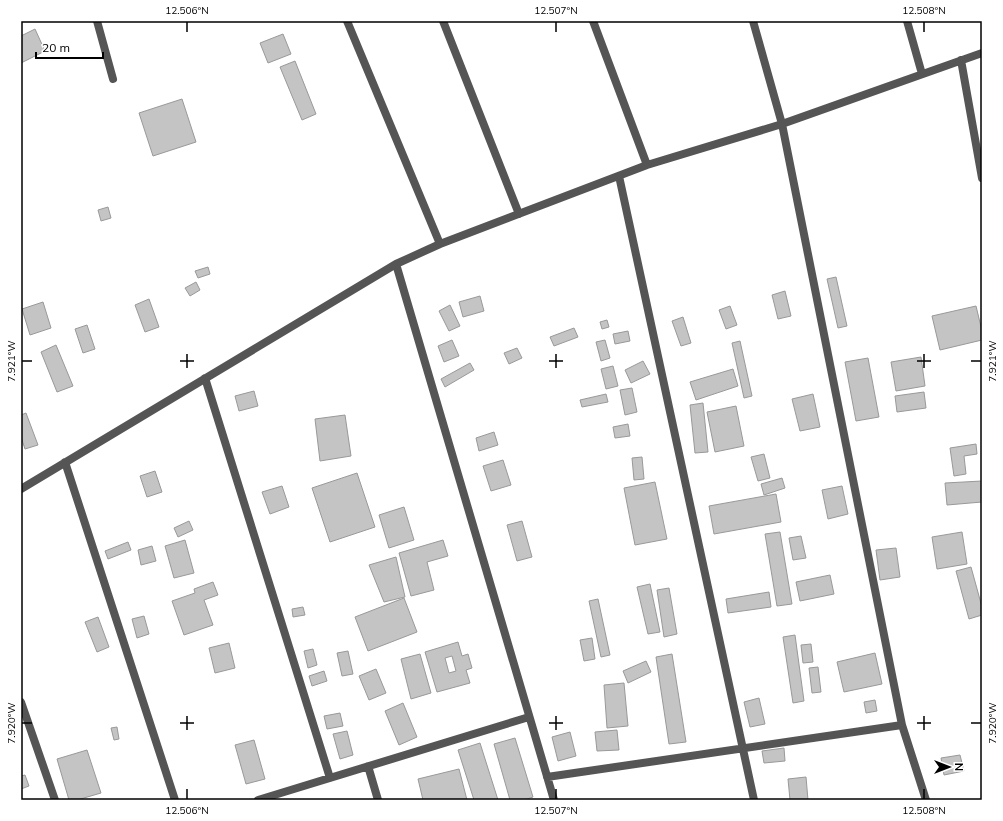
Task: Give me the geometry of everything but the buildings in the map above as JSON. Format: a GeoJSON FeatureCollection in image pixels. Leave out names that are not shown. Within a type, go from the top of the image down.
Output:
{"type":"FeatureCollection","features":[{"type":"Feature","properties":{"kind":"street"},"geometry":{"type":"LineString","coordinates":[[97,21],[113,79]]}},
{"type":"Feature","properties":{"kind":"street"},"geometry":{"type":"LineString","coordinates":[[347,21],[440,244]]}},
{"type":"Feature","properties":{"kind":"street"},"geometry":{"type":"LineString","coordinates":[[443,21],[520,214]]}},
{"type":"Feature","properties":{"kind":"street"},"geometry":{"type":"LineString","coordinates":[[593,21],[647,165]]}},
{"type":"Feature","properties":{"kind":"street"},"geometry":{"type":"LineString","coordinates":[[753,21],[782,124],[902,725],[926,800]]}},
{"type":"Feature","properties":{"kind":"street"},"geometry":{"type":"LineString","coordinates":[[907,21],[922,74]]}},
{"type":"Feature","properties":{"kind":"street"},"geometry":{"type":"LineString","coordinates":[[21,489],[396,264],[440,244],[647,165],[782,124],[982,53]]}},
{"type":"Feature","properties":{"kind":"street"},"geometry":{"type":"LineString","coordinates":[[961,60],[982,178]]}},
{"type":"Feature","properties":{"kind":"street"},"geometry":{"type":"LineString","coordinates":[[619,176],[754,800]]}},
{"type":"Feature","properties":{"kind":"street"},"geometry":{"type":"LineString","coordinates":[[396,264],[554,800]]}},
{"type":"Feature","properties":{"kind":"street"},"geometry":{"type":"LineString","coordinates":[[205,378],[330,778]]}},
{"type":"Feature","properties":{"kind":"street"},"geometry":{"type":"LineString","coordinates":[[65,462],[175,800]]}},
{"type":"Feature","properties":{"kind":"street"},"geometry":{"type":"LineString","coordinates":[[21,702],[53,799]]}},
{"type":"Feature","properties":{"kind":"street"},"geometry":{"type":"LineString","coordinates":[[258,800],[529,717]]}},
{"type":"Feature","properties":{"kind":"street"},"geometry":{"type":"LineString","coordinates":[[547,777],[902,725]]}},
{"type":"Feature","properties":{"kind":"street"},"geometry":{"type":"LineString","coordinates":[[368,766],[378,800]]}}]}
